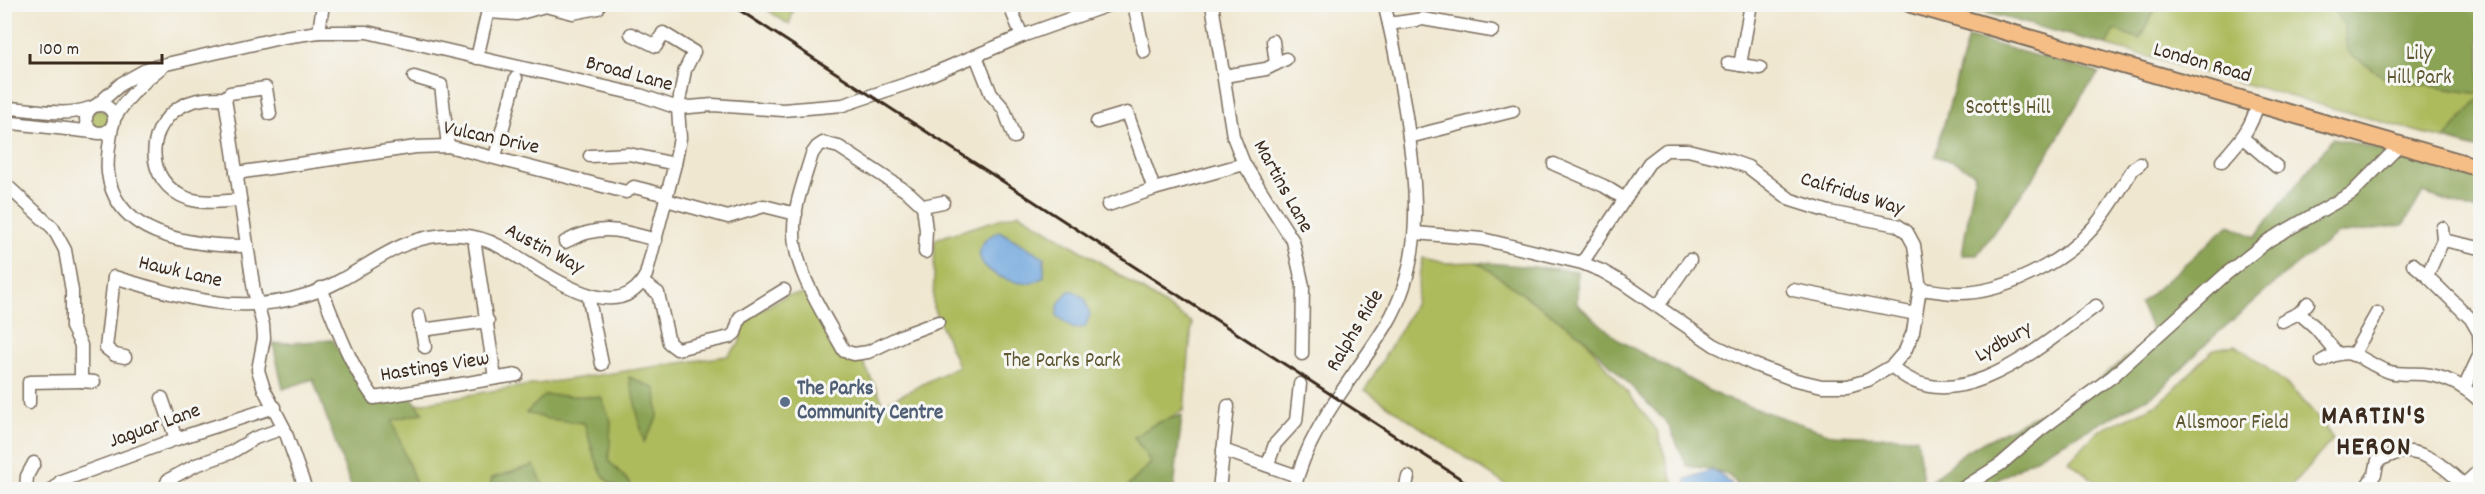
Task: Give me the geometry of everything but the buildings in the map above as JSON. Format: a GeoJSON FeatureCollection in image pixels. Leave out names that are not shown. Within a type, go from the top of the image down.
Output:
{"type":"FeatureCollection","features":[{"type":"Feature","properties":{"kind":"main road","name":"London Road"},"geometry":{"type":"LineString","coordinates":[[1911,4],[2481,168]]}},
{"type":"Feature","properties":{"kind":"street"},"geometry":{"type":"LineString","coordinates":[[320,32],[323,4]]}},
{"type":"Feature","properties":{"kind":"street"},"geometry":{"type":"LineString","coordinates":[[1009,4],[1022,36]]}},
{"type":"Feature","properties":{"kind":"street","name":"Broad Lane"},"geometry":{"type":"LineString","coordinates":[[94,106],[122,83],[149,68],[284,37],[320,32],[367,32],[640,95],[678,108],[713,105],[783,110],[843,105],[918,80],[1022,36],[1111,4]]}},
{"type":"Feature","properties":{"kind":"street"},"geometry":{"type":"LineString","coordinates":[[1134,4],[1144,52]]}},
{"type":"Feature","properties":{"kind":"street","name":"Martins Lane"},"geometry":{"type":"LineString","coordinates":[[1212,4],[1233,136],[1244,164],[1293,241],[1304,286],[1302,354]]}},
{"type":"Feature","properties":{"kind":"street","name":"Ralphs Ride"},"geometry":{"type":"LineString","coordinates":[[1294,489],[1297,476],[1316,434],[1397,305],[1411,264],[1416,233],[1417,200],[1396,53],[1384,4]]}},
{"type":"Feature","properties":{"kind":"street"},"geometry":{"type":"LineString","coordinates":[[1751,4],[1734,64],[1760,68]]}},
{"type":"Feature","properties":{"kind":"street"},"geometry":{"type":"LineString","coordinates":[[477,58],[489,8],[517,14],[545,6],[573,13],[598,8]]}},
{"type":"Feature","properties":{"kind":"street"},"geometry":{"type":"LineString","coordinates":[[1389,24],[1424,19],[1492,31]]}},
{"type":"Feature","properties":{"kind":"street"},"geometry":{"type":"LineString","coordinates":[[631,34],[656,46],[663,33],[694,52],[685,70],[678,108],[680,138],[675,164],[664,197],[656,240],[642,282],[658,293],[669,343],[677,349],[730,337],[735,333],[740,317],[784,290]]}},
{"type":"Feature","properties":{"kind":"street"},"geometry":{"type":"LineString","coordinates":[[1224,76],[1266,69],[1281,61],[1273,41]]}},
{"type":"Feature","properties":{"kind":"street"},"geometry":{"type":"LineString","coordinates":[[976,56],[991,94],[1004,109],[1014,137]]}},
{"type":"Feature","properties":{"kind":"street","name":"Broad Lane"},"geometry":{"type":"LineString","coordinates":[[113,123],[124,101],[164,66]]}},
{"type":"Feature","properties":{"kind":"street"},"geometry":{"type":"LineString","coordinates":[[414,77],[441,85],[448,146]]}},
{"type":"Feature","properties":{"kind":"street"},"geometry":{"type":"LineString","coordinates":[[495,157],[516,78]]}},
{"type":"Feature","properties":{"kind":"street"},"geometry":{"type":"LineString","coordinates":[[240,200],[215,202],[189,199],[172,189],[158,175],[154,159],[156,135],[160,125],[172,113],[202,98],[225,98],[230,93],[266,88],[270,114]]}},
{"type":"Feature","properties":{"kind":"street"},"geometry":{"type":"LineString","coordinates":[[225,98],[254,291],[264,338],[258,370],[284,428],[306,489]]}},
{"type":"Feature","properties":{"kind":"street"},"geometry":{"type":"LineString","coordinates":[[2222,161],[2253,123],[2258,103]]}},
{"type":"Feature","properties":{"kind":"street"},"geometry":{"type":"LineString","coordinates":[[4,108],[61,113],[77,113],[94,106],[111,109],[113,123],[108,161],[110,184],[121,206],[136,221],[163,235],[196,243],[247,246]]}},
{"type":"Feature","properties":{"kind":"street"},"geometry":{"type":"LineString","coordinates":[[94,106],[86,120],[108,161]]}},
{"type":"Feature","properties":{"kind":"street"},"geometry":{"type":"LineString","coordinates":[[1409,137],[1513,111]]}},
{"type":"Feature","properties":{"kind":"street"},"geometry":{"type":"LineString","coordinates":[[1097,122],[1127,113],[1154,189]]}},
{"type":"Feature","properties":{"kind":"street"},"geometry":{"type":"LineString","coordinates":[[4,122],[93,132],[106,132],[113,123]]}},
{"type":"Feature","properties":{"kind":"street"},"geometry":{"type":"LineString","coordinates":[[2243,138],[2277,167]]}},
{"type":"Feature","properties":{"kind":"street"},"geometry":{"type":"LineString","coordinates":[[925,252],[926,230],[923,206],[909,193],[839,147],[823,143],[817,147],[812,154],[796,213],[794,229],[796,253],[816,300],[844,351],[854,354],[868,352],[903,335],[938,322]]}},
{"type":"Feature","properties":{"kind":"street","name":"Vulcan Drive"},"geometry":{"type":"LineString","coordinates":[[236,173],[416,147],[448,146],[626,192],[634,187],[728,217],[764,206],[796,213]]}},
{"type":"Feature","properties":{"kind":"street","name":"Calfridus Way"},"geometry":{"type":"LineString","coordinates":[[1416,233],[1482,239],[1582,263],[1602,271],[1714,345],[1755,365],[1792,379],[1822,386],[1848,386],[1868,380],[1892,366],[1905,351],[1913,332],[1920,289],[1914,245],[1907,232],[1897,225],[1829,213],[1791,200],[1748,167],[1688,150],[1666,150],[1649,163],[1582,263]]}},
{"type":"Feature","properties":{"kind":"street"},"geometry":{"type":"LineString","coordinates":[[1960,489],[2001,464],[2039,431],[2114,376],[2226,274],[2269,240],[2352,194],[2396,150]]}},
{"type":"Feature","properties":{"kind":"street"},"geometry":{"type":"LineString","coordinates":[[590,156],[629,154],[675,164]]}},
{"type":"Feature","properties":{"kind":"street"},"geometry":{"type":"LineString","coordinates":[[1108,205],[1154,189],[1244,164]]}},
{"type":"Feature","properties":{"kind":"street"},"geometry":{"type":"LineString","coordinates":[[1554,164],[1588,178],[1625,199]]}},
{"type":"Feature","properties":{"kind":"street"},"geometry":{"type":"LineString","coordinates":[[1920,289],[1957,293],[1978,291],[2006,285],[2048,266],[2091,231],[2133,169],[2140,164]]}},
{"type":"Feature","properties":{"kind":"street"},"geometry":{"type":"LineString","coordinates":[[5,183],[53,228],[65,250],[72,291],[72,327],[81,345],[87,382],[29,382],[29,403]]}},
{"type":"Feature","properties":{"kind":"street"},"geometry":{"type":"LineString","coordinates":[[923,206],[943,202]]}},
{"type":"Feature","properties":{"kind":"street"},"geometry":{"type":"LineString","coordinates":[[565,242],[579,234],[604,228],[656,240]]}},
{"type":"Feature","properties":{"kind":"street"},"geometry":{"type":"LineString","coordinates":[[2427,276],[2443,234],[2481,248]]}},
{"type":"Feature","properties":{"kind":"street","name":"Austin Way"},"geometry":{"type":"LineString","coordinates":[[259,306],[306,295],[356,272],[395,247],[427,236],[463,235],[498,245],[562,284],[588,295],[606,298],[616,296],[632,290],[642,282]]}},
{"type":"Feature","properties":{"kind":"street"},"geometry":{"type":"LineString","coordinates":[[476,238],[475,245],[495,378]]}},
{"type":"Feature","properties":{"kind":"street"},"geometry":{"type":"LineString","coordinates":[[1658,306],[1690,260]]}},
{"type":"Feature","properties":{"kind":"street"},"geometry":{"type":"LineString","coordinates":[[2413,264],[2471,319],[2478,333],[2481,353],[2464,388]]}},
{"type":"Feature","properties":{"kind":"street","name":"Hawk Lane"},"geometry":{"type":"LineString","coordinates":[[125,357],[115,356],[106,348],[114,277],[217,304],[259,306]]}},
{"type":"Feature","properties":{"kind":"street","name":"Hastings View"},"geometry":{"type":"LineString","coordinates":[[321,288],[333,322],[357,375],[374,398],[517,375]]}},
{"type":"Feature","properties":{"kind":"street"},"geometry":{"type":"LineString","coordinates":[[1793,290],[1916,314]]}},
{"type":"Feature","properties":{"kind":"street"},"geometry":{"type":"LineString","coordinates":[[588,295],[602,364]]}},
{"type":"Feature","properties":{"kind":"street"},"geometry":{"type":"LineString","coordinates":[[2282,321],[2299,313],[2308,303]]}},
{"type":"Feature","properties":{"kind":"street","name":"Lydbury"},"geometry":{"type":"LineString","coordinates":[[1892,366],[1902,377],[1933,388],[1969,384],[2007,368],[2096,306]]}},
{"type":"Feature","properties":{"kind":"street"},"geometry":{"type":"LineString","coordinates":[[2299,313],[2315,327],[2336,352],[2353,355],[2391,373],[2436,376],[2464,388],[2481,401]]}},
{"type":"Feature","properties":{"kind":"street"},"geometry":{"type":"LineString","coordinates":[[2353,355],[2377,314]]}},
{"type":"Feature","properties":{"kind":"street"},"geometry":{"type":"LineString","coordinates":[[419,316],[425,348]]}},
{"type":"Feature","properties":{"kind":"street"},"geometry":{"type":"LineString","coordinates":[[422,330],[488,321]]}},
{"type":"Feature","properties":{"kind":"street"},"geometry":{"type":"LineString","coordinates":[[2322,361],[2336,352]]}},
{"type":"Feature","properties":{"kind":"street"},"geometry":{"type":"LineString","coordinates":[[1268,465],[1275,444],[1296,421],[1300,384]]}},
{"type":"Feature","properties":{"kind":"street"},"geometry":{"type":"LineString","coordinates":[[162,398],[176,439]]}},
{"type":"Feature","properties":{"kind":"street"},"geometry":{"type":"LineString","coordinates":[[1219,489],[1228,406]]}},
{"type":"Feature","properties":{"kind":"street","name":"Jaguar Lane"},"geometry":{"type":"LineString","coordinates":[[52,489],[61,481],[176,439],[275,407]]}},
{"type":"Feature","properties":{"kind":"street"},"geometry":{"type":"LineString","coordinates":[[164,489],[168,480],[196,465],[230,453],[255,438],[284,428]]}},
{"type":"Feature","properties":{"kind":"street"},"geometry":{"type":"LineString","coordinates":[[1222,450],[1297,476]]}},
{"type":"Feature","properties":{"kind":"street"},"geometry":{"type":"LineString","coordinates":[[2364,489],[2375,474],[2379,460],[2398,452],[2415,452],[2439,464],[2461,487],[2481,470]]}},
{"type":"Feature","properties":{"kind":"street"},"geometry":{"type":"LineString","coordinates":[[26,489],[27,476],[34,463]]}},
{"type":"Feature","properties":{"kind":"green space"},"geometry":{"type":"Polygon","coordinates":[[[2073,4],[2099,10],[2101,5],[2156,5],[2140,39],[2115,30],[2107,45],[1957,5],[2073,4]]]}},
{"type":"Feature","properties":{"kind":"green space"},"geometry":{"type":"Polygon","coordinates":[[[761,5],[795,5],[789,25],[761,5]]]}},
{"type":"Feature","properties":{"kind":"green space","name":"Lily Hill Park"},"geometry":{"type":"Polygon","coordinates":[[[2101,5],[2480,5],[2480,149],[2091,41],[2101,5]]]}},
{"type":"Feature","properties":{"kind":"green space"},"geometry":{"type":"Polygon","coordinates":[[[2329,5],[2480,5],[2480,94],[2386,79],[2347,51],[2344,25],[2329,5]]]}},
{"type":"Feature","properties":{"kind":"green space","name":"Scott's Hill"},"geometry":{"type":"Polygon","coordinates":[[[1968,37],[2099,73],[2083,94],[2040,168],[1977,255],[1962,255],[1975,174],[1959,164],[1935,156],[1968,37]]]}},
{"type":"Feature","properties":{"kind":"green space"},"geometry":{"type":"Polygon","coordinates":[[[2480,97],[2480,149],[2445,139],[2480,97]]]}},
{"type":"Feature","properties":{"kind":"green space"},"geometry":{"type":"Polygon","coordinates":[[[99,110],[106,113],[109,120],[106,127],[99,130],[92,127],[89,120],[92,113],[99,110]]]}},
{"type":"Feature","properties":{"kind":"green space"},"geometry":{"type":"Polygon","coordinates":[[[2333,138],[2480,175],[2480,212],[2423,193],[2403,225],[2338,234],[2296,265],[2212,338],[2157,393],[2051,449],[1982,489],[1738,489],[1731,477],[1724,473],[1687,466],[1668,424],[1583,337],[1478,262],[1577,271],[1577,304],[1620,341],[1721,397],[1834,435],[1917,438],[1924,487],[1966,451],[2088,389],[2154,335],[2140,304],[2229,225],[2255,237],[2333,138]]]}},
{"type":"Feature","properties":{"kind":"green space","name":"The Parks Park"},"geometry":{"type":"Polygon","coordinates":[[[1019,213],[1095,259],[1192,323],[1184,410],[1135,437],[1151,463],[1125,489],[410,489],[384,410],[491,391],[727,356],[739,344],[745,319],[787,295],[806,294],[841,356],[863,362],[884,404],[958,366],[933,307],[935,239],[1019,213]]]}},
{"type":"Feature","properties":{"kind":"green space"},"geometry":{"type":"Polygon","coordinates":[[[1423,258],[1446,263],[1478,262],[1583,337],[1657,430],[1675,489],[1512,489],[1365,390],[1416,303],[1423,258]]]}},
{"type":"Feature","properties":{"kind":"green space"},"geometry":{"type":"Polygon","coordinates":[[[333,340],[369,404],[411,396],[423,413],[392,420],[418,489],[352,489],[313,379],[283,389],[273,344],[333,340]]]}},
{"type":"Feature","properties":{"kind":"green space","name":"Allsmoor Field"},"geometry":{"type":"Polygon","coordinates":[[[2236,345],[2289,387],[2323,424],[2333,439],[2289,489],[2105,489],[2069,461],[2098,431],[2160,403],[2214,349],[2236,345]]]}},
{"type":"Feature","properties":{"kind":"green space"},"geometry":{"type":"Polygon","coordinates":[[[629,377],[656,389],[658,417],[644,442],[629,377]]]}},
{"type":"Feature","properties":{"kind":"green space"},"geometry":{"type":"Polygon","coordinates":[[[545,395],[601,397],[611,421],[609,461],[631,484],[629,489],[618,487],[603,475],[584,423],[548,419],[526,413],[545,395]]]}},
{"type":"Feature","properties":{"kind":"green space"},"geometry":{"type":"Polygon","coordinates":[[[1182,415],[1174,489],[1125,489],[1151,463],[1134,437],[1156,423],[1182,415]]]}},
{"type":"Feature","properties":{"kind":"green space"},"geometry":{"type":"Polygon","coordinates":[[[534,465],[545,489],[489,489],[492,478],[534,465]]]}},
{"type":"Feature","properties":{"kind":"water"},"geometry":{"type":"Polygon","coordinates":[[[999,231],[1044,257],[1044,277],[1031,283],[1023,283],[1003,278],[986,267],[981,259],[980,251],[985,240],[999,231]]]}},
{"type":"Feature","properties":{"kind":"water"},"geometry":{"type":"Polygon","coordinates":[[[1069,291],[1074,291],[1085,299],[1090,315],[1085,327],[1074,329],[1057,316],[1060,302],[1069,291]]]}},
{"type":"Feature","properties":{"kind":"water"},"geometry":{"type":"Polygon","coordinates":[[[1711,470],[1719,473],[1732,485],[1732,489],[1686,489],[1686,479],[1711,470]]]}},
{"type":"Feature","properties":{"kind":"railway"},"geometry":{"type":"LineString","coordinates":[[730,4],[1478,490]]}},
{"type":"Feature","properties":{"kind":"place","name":"The Parks Community Centre"},"geometry":{"type":"Point","coordinates":[785,402]}},
{"type":"Feature","properties":{"kind":"district","name":"MARTIN'S HERON"},"geometry":{"type":"Point","coordinates":[2374,432]}}]}
